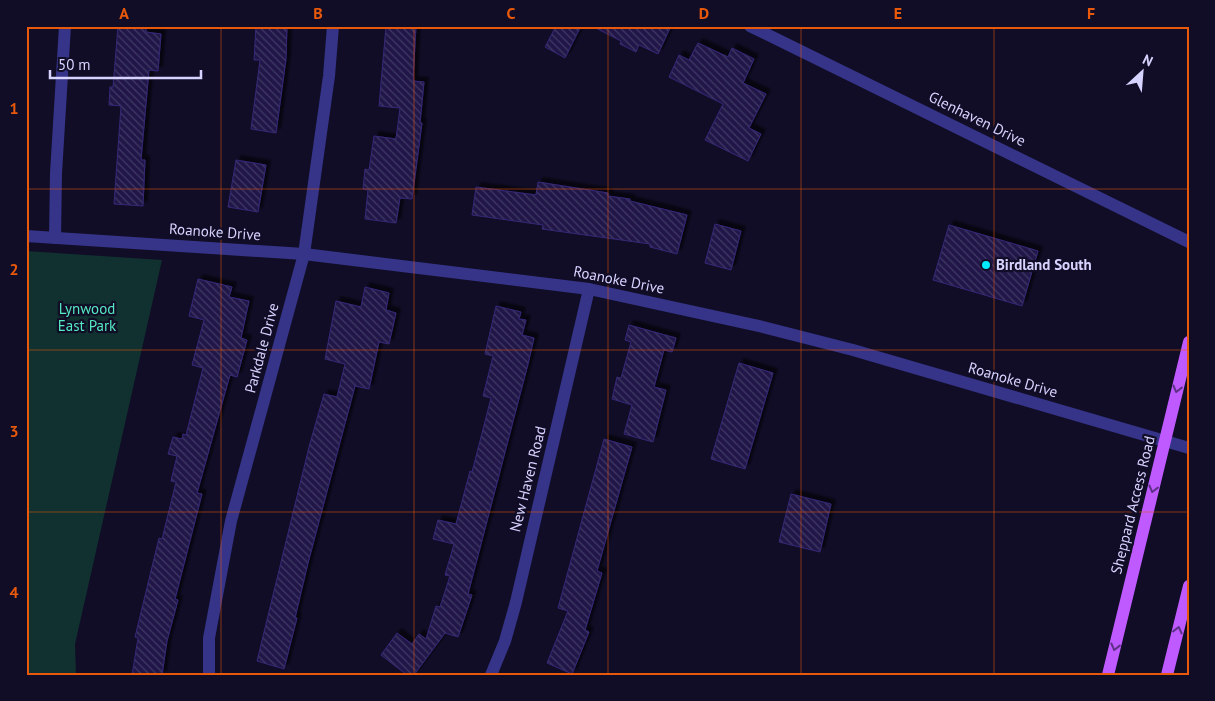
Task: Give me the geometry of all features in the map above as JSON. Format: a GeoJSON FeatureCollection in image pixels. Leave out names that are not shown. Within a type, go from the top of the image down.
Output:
{"type":"FeatureCollection","features":[{"type":"Feature","properties":{"kind":"main road","name":"Sheppard Access Road"},"geometry":{"type":"LineString","coordinates":[[1108,675],[1189,342]]}},
{"type":"Feature","properties":{"kind":"main road"},"geometry":{"type":"LineString","coordinates":[[1167,675],[1189,586]]}},
{"type":"Feature","properties":{"kind":"street"},"geometry":{"type":"LineString","coordinates":[[55,238],[56,173],[65,26]]}},
{"type":"Feature","properties":{"kind":"street","name":"Parkdale Drive"},"geometry":{"type":"LineString","coordinates":[[209,675],[209,638],[231,521],[304,254],[329,76],[333,26]]}},
{"type":"Feature","properties":{"kind":"street","name":"Glenhaven Drive"},"geometry":{"type":"LineString","coordinates":[[750,26],[1189,242]]}},
{"type":"Feature","properties":{"kind":"street","name":"Roanoke Drive"},"geometry":{"type":"LineString","coordinates":[[26,236],[304,254],[588,289],[762,327],[853,350],[1189,448]]}},
{"type":"Feature","properties":{"kind":"street","name":"New Haven Road"},"geometry":{"type":"LineString","coordinates":[[491,675],[505,641],[516,602],[588,289]]}},
{"type":"Feature","properties":{"kind":"green space","name":"Lynwood East Park"},"geometry":{"type":"Polygon","coordinates":[[[26,251],[162,260],[75,644],[76,675],[26,675],[26,251]]]}},
{"type":"Feature","properties":{"kind":"building"},"geometry":{"type":"Polygon","coordinates":[[[118,26],[146,26],[146,32],[161,34],[158,71],[149,70],[141,160],[145,160],[143,206],[114,204],[121,106],[109,105],[110,87],[113,87],[118,26]]]}},
{"type":"Feature","properties":{"kind":"building"},"geometry":{"type":"Polygon","coordinates":[[[256,26],[287,26],[286,59],[276,133],[251,129],[260,60],[254,60],[256,26]]]}},
{"type":"Feature","properties":{"kind":"building"},"geometry":{"type":"Polygon","coordinates":[[[386,26],[416,26],[413,81],[424,82],[420,123],[422,123],[412,199],[400,198],[396,223],[365,219],[368,190],[363,189],[365,169],[369,170],[374,136],[396,139],[400,108],[379,106],[386,26]]]}},
{"type":"Feature","properties":{"kind":"building"},"geometry":{"type":"Polygon","coordinates":[[[556,26],[581,26],[565,58],[545,47],[556,26]]]}},
{"type":"Feature","properties":{"kind":"building"},"geometry":{"type":"Polygon","coordinates":[[[592,26],[671,26],[658,54],[639,45],[636,52],[620,44],[621,41],[592,26]]]}},
{"type":"Feature","properties":{"kind":"building"},"geometry":{"type":"Polygon","coordinates":[[[698,43],[728,57],[732,48],[754,59],[743,83],[766,94],[749,128],[761,134],[748,161],[705,140],[723,104],[669,77],[679,55],[689,60],[698,43]]]}},
{"type":"Feature","properties":{"kind":"building"},"geometry":{"type":"Polygon","coordinates":[[[236,160],[266,165],[258,212],[228,207],[236,160]]]}},
{"type":"Feature","properties":{"kind":"building"},"geometry":{"type":"Polygon","coordinates":[[[538,182],[608,193],[608,196],[630,199],[630,201],[687,215],[677,254],[650,247],[650,244],[542,229],[543,225],[472,215],[476,187],[536,195],[538,182]]]}},
{"type":"Feature","properties":{"kind":"building"},"geometry":{"type":"Polygon","coordinates":[[[715,224],[741,231],[731,270],[705,263],[715,224]]]}},
{"type":"Feature","properties":{"kind":"building","name":"Birdland South"},"geometry":{"type":"Polygon","coordinates":[[[949,225],[1038,251],[1022,306],[933,280],[949,225]]]}},
{"type":"Feature","properties":{"kind":"building"},"geometry":{"type":"Polygon","coordinates":[[[198,279],[232,287],[229,297],[249,301],[241,338],[247,340],[237,377],[230,375],[197,493],[202,494],[175,599],[178,600],[167,641],[162,675],[132,675],[138,638],[135,637],[159,538],[162,539],[176,482],[171,481],[177,456],[168,454],[173,437],[182,439],[183,434],[186,435],[203,368],[192,365],[204,320],[189,316],[198,279]]]}},
{"type":"Feature","properties":{"kind":"building"},"geometry":{"type":"Polygon","coordinates":[[[365,287],[389,293],[386,310],[396,313],[389,344],[379,342],[369,389],[355,386],[308,563],[284,669],[257,661],[309,447],[324,394],[337,397],[345,364],[325,359],[336,301],[361,307],[365,287]]]}},
{"type":"Feature","properties":{"kind":"building"},"geometry":{"type":"Polygon","coordinates":[[[496,306],[521,312],[519,319],[526,320],[522,335],[534,338],[528,364],[468,594],[472,595],[458,637],[445,633],[414,675],[407,675],[381,655],[397,633],[412,644],[419,634],[426,639],[436,606],[440,607],[450,576],[445,575],[454,544],[433,539],[438,520],[456,524],[470,471],[472,472],[491,398],[483,396],[493,356],[485,354],[496,306]]]}},
{"type":"Feature","properties":{"kind":"building"},"geometry":{"type":"Polygon","coordinates":[[[629,325],[676,338],[672,352],[664,350],[654,387],[666,390],[653,442],[624,434],[632,405],[612,399],[617,377],[621,378],[631,342],[625,340],[629,325]]]}},
{"type":"Feature","properties":{"kind":"building"},"geometry":{"type":"Polygon","coordinates":[[[739,363],[773,373],[745,469],[711,459],[739,363]]]}},
{"type":"Feature","properties":{"kind":"building"},"geometry":{"type":"Polygon","coordinates":[[[604,439],[632,447],[597,571],[602,573],[585,630],[589,632],[572,674],[547,663],[568,611],[558,608],[604,439]]]}},
{"type":"Feature","properties":{"kind":"building"},"geometry":{"type":"Polygon","coordinates":[[[791,494],[831,504],[820,552],[779,542],[791,494]]]}},
{"type":"Feature","properties":{"kind":"place","name":"Birdland South"},"geometry":{"type":"Point","coordinates":[986,265]}}]}
